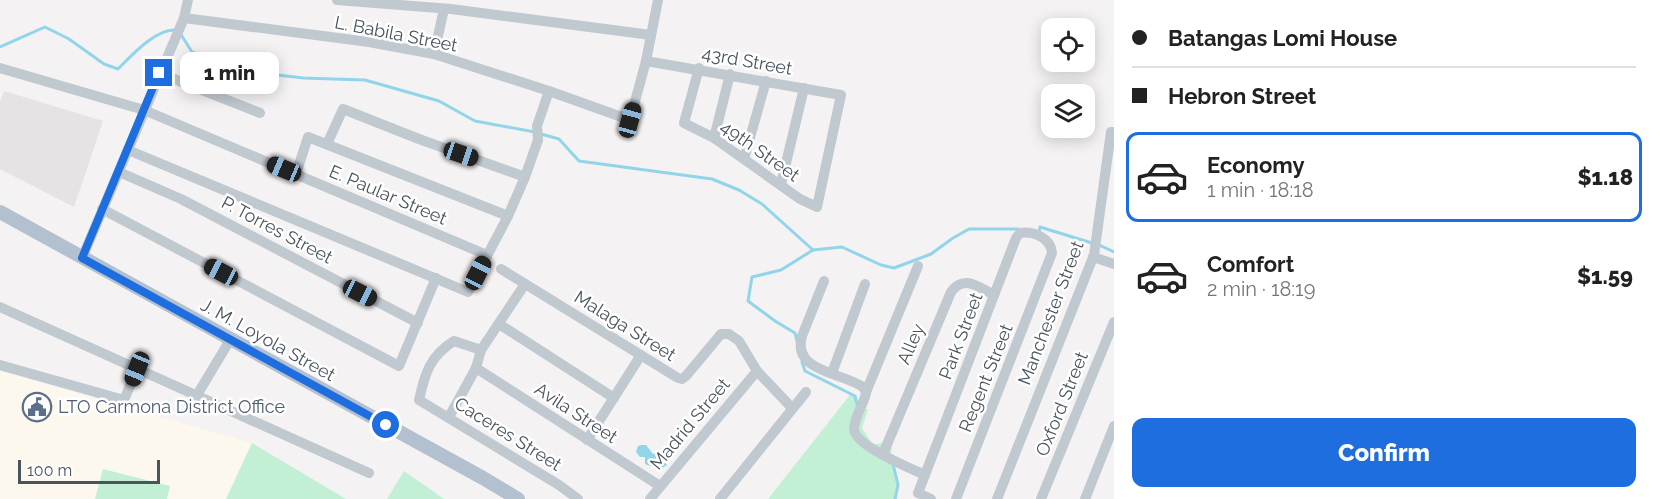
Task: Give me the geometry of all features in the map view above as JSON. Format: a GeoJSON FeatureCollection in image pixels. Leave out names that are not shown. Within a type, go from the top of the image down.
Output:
{"type":"FeatureCollection","features":[{"type":"Feature","properties":{"kind":"main road","name":"J. M. Loyola Street"},"geometry":{"type":"LineString","coordinates":[[0,212],[518,499]]}},
{"type":"Feature","properties":{"kind":"street"},"geometry":{"type":"LineString","coordinates":[[82,258],[182,22],[188,0]]}},
{"type":"Feature","properties":{"kind":"street"},"geometry":{"type":"LineString","coordinates":[[337,0],[444,9],[651,35]]}},
{"type":"Feature","properties":{"kind":"street"},"geometry":{"type":"LineString","coordinates":[[646,61],[658,0]]}},
{"type":"Feature","properties":{"kind":"street"},"geometry":{"type":"LineString","coordinates":[[434,54],[444,9]]}},
{"type":"Feature","properties":{"kind":"street","name":"L. Babila Street"},"geometry":{"type":"LineString","coordinates":[[182,22],[369,42],[434,54],[630,120],[646,61]]}},
{"type":"Feature","properties":{"kind":"street","name":"43rd Street"},"geometry":{"type":"LineString","coordinates":[[646,61],[699,68],[841,95],[817,207]]}},
{"type":"Feature","properties":{"kind":"street","name":"E. Paular Street"},"geometry":{"type":"LineString","coordinates":[[0,68],[144,110],[487,255]]}},
{"type":"Feature","properties":{"kind":"street","name":"49th Street"},"geometry":{"type":"LineString","coordinates":[[699,68],[684,123],[714,138],[800,198],[817,207]]}},
{"type":"Feature","properties":{"kind":"street"},"geometry":{"type":"LineString","coordinates":[[159,73],[260,113]]}},
{"type":"Feature","properties":{"kind":"street"},"geometry":{"type":"LineString","coordinates":[[714,138],[730,74]]}},
{"type":"Feature","properties":{"kind":"street"},"geometry":{"type":"LineString","coordinates":[[744,159],[766,81]]}},
{"type":"Feature","properties":{"kind":"street"},"geometry":{"type":"LineString","coordinates":[[781,184],[804,88]]}},
{"type":"Feature","properties":{"kind":"street"},"geometry":{"type":"LineString","coordinates":[[128,150],[468,292],[508,216],[525,177],[538,140],[537,126],[549,91]]}},
{"type":"Feature","properties":{"kind":"street"},"geometry":{"type":"LineString","coordinates":[[327,144],[343,109],[525,177]]}},
{"type":"Feature","properties":{"kind":"street","name":"Manchester Street"},"geometry":{"type":"LineString","coordinates":[[997,499],[1093,257],[1113,132]]}},
{"type":"Feature","properties":{"kind":"street"},"geometry":{"type":"LineString","coordinates":[[296,174],[308,137],[508,216]]}},
{"type":"Feature","properties":{"kind":"street","name":"P. Torres Street"},"geometry":{"type":"LineString","coordinates":[[119,172],[181,199],[417,322]]}},
{"type":"Feature","properties":{"kind":"street"},"geometry":{"type":"LineString","coordinates":[[102,209],[399,366],[436,278]]}},
{"type":"Feature","properties":{"kind":"street","name":"Park Street"},"geometry":{"type":"LineString","coordinates":[[931,499],[918,493],[1016,238],[1020,233],[1026,232],[1047,239],[1052,245],[1047,268]]}},
{"type":"Feature","properties":{"kind":"street"},"geometry":{"type":"LineString","coordinates":[[1093,257],[1114,264]]}},
{"type":"Feature","properties":{"kind":"street","name":"Alley"},"geometry":{"type":"LineString","coordinates":[[918,266],[866,392],[854,428],[863,442],[925,475]]}},
{"type":"Feature","properties":{"kind":"street","name":"Regent Street"},"geometry":{"type":"LineString","coordinates":[[956,499],[1047,268]]}},
{"type":"Feature","properties":{"kind":"street","name":"Malaga Street"},"geometry":{"type":"LineString","coordinates":[[501,269],[678,378],[682,379],[721,334],[729,334],[739,340],[757,371],[792,408]]}},
{"type":"Feature","properties":{"kind":"street"},"geometry":{"type":"LineString","coordinates":[[824,281],[800,345],[801,353],[805,360],[859,384],[866,392]]}},
{"type":"Feature","properties":{"kind":"street","name":"Alley"},"geometry":{"type":"LineString","coordinates":[[883,454],[951,292],[956,285],[962,282],[994,295]]}},
{"type":"Feature","properties":{"kind":"street"},"geometry":{"type":"LineString","coordinates":[[449,417],[476,368],[481,350],[525,284]]}},
{"type":"Feature","properties":{"kind":"street"},"geometry":{"type":"LineString","coordinates":[[832,373],[865,284]]}},
{"type":"Feature","properties":{"kind":"street"},"geometry":{"type":"LineString","coordinates":[[0,308],[369,473]]}},
{"type":"Feature","properties":{"kind":"street","name":"Oxford Street"},"geometry":{"type":"LineString","coordinates":[[1041,499],[1114,322]]}},
{"type":"Feature","properties":{"kind":"street"},"geometry":{"type":"LineString","coordinates":[[499,324],[614,398]]}},
{"type":"Feature","properties":{"kind":"street"},"geometry":{"type":"LineString","coordinates":[[197,395],[230,340]]}},
{"type":"Feature","properties":{"kind":"street","name":"Caceres Street"},"geometry":{"type":"LineString","coordinates":[[481,350],[454,340],[441,349],[426,372],[419,400],[578,499]]}},
{"type":"Feature","properties":{"kind":"street"},"geometry":{"type":"LineString","coordinates":[[587,440],[641,355]]}},
{"type":"Feature","properties":{"kind":"street"},"geometry":{"type":"LineString","coordinates":[[0,365],[124,400],[137,369]]}},
{"type":"Feature","properties":{"kind":"street","name":"Avila Street"},"geometry":{"type":"LineString","coordinates":[[476,368],[660,486]]}},
{"type":"Feature","properties":{"kind":"street","name":"Madrid Street"},"geometry":{"type":"LineString","coordinates":[[650,499],[757,371]]}},
{"type":"Feature","properties":{"kind":"street"},"geometry":{"type":"LineString","coordinates":[[720,499],[806,392]]}},
{"type":"Feature","properties":{"kind":"street"},"geometry":{"type":"LineString","coordinates":[[1085,499],[1114,426]]}},
{"type":"Feature","properties":{"kind":"shaded area"},"geometry":{"type":"Polygon","coordinates":[[[4,91],[103,121],[74,207],[0,169],[0,101],[4,91]]]}},
{"type":"Feature","properties":{"kind":"shaded area"},"geometry":{"type":"Polygon","coordinates":[[[0,371],[252,443],[226,499],[0,499],[0,371]]]}},
{"type":"Feature","properties":{"kind":"green space"},"geometry":{"type":"Polygon","coordinates":[[[850,395],[854,397],[858,409],[868,409],[862,428],[873,445],[892,440],[891,462],[897,485],[894,499],[768,499],[850,395]]]}},
{"type":"Feature","properties":{"kind":"green space"},"geometry":{"type":"Polygon","coordinates":[[[252,443],[346,499],[226,499],[252,443]]]}},
{"type":"Feature","properties":{"kind":"green space"},"geometry":{"type":"Polygon","coordinates":[[[103,469],[170,486],[167,499],[95,499],[103,469]]]}},
{"type":"Feature","properties":{"kind":"green space"},"geometry":{"type":"Polygon","coordinates":[[[404,471],[444,499],[387,499],[404,471]]]}},
{"type":"Feature","properties":{"kind":"water"},"geometry":{"type":"Polygon","coordinates":[[[646,445],[653,454],[660,451],[665,452],[669,459],[666,466],[659,469],[645,464],[645,457],[640,457],[636,452],[638,446],[646,445]]]}},
{"type":"Feature","properties":{"kind":"waterway"},"geometry":{"type":"LineString","coordinates":[[0,47],[45,27],[69,39],[104,64],[118,69],[152,38],[160,33],[176,30]]}},
{"type":"Feature","properties":{"kind":"waterway"},"geometry":{"type":"LineString","coordinates":[[180,33],[192,52],[207,57],[224,80],[240,83],[261,73],[303,78],[365,80],[439,101],[475,121],[535,132]]}},
{"type":"Feature","properties":{"kind":"waterway"},"geometry":{"type":"LineString","coordinates":[[541,134],[559,139],[579,161],[712,179],[739,190],[762,204],[813,250]]}},
{"type":"Feature","properties":{"kind":"waterway"},"geometry":{"type":"LineString","coordinates":[[1039,232],[1040,227],[1092,243]]}},
{"type":"Feature","properties":{"kind":"waterway"},"geometry":{"type":"LineString","coordinates":[[797,341],[795,333],[748,301],[752,277],[781,270],[813,250],[842,247],[881,265],[894,268],[931,254],[969,229],[1019,229]]}},
{"type":"Feature","properties":{"kind":"waterway"},"geometry":{"type":"LineString","coordinates":[[1099,245],[1114,252]]}},
{"type":"Feature","properties":{"kind":"waterway"},"geometry":{"type":"LineString","coordinates":[[802,362],[805,371],[855,396],[857,404]]}},
{"type":"Feature","properties":{"kind":"waterway"},"geometry":{"type":"LineString","coordinates":[[893,464],[898,485],[895,499]]}},
{"type":"Feature","properties":{"kind":"place","name":"LTO Carmona District Office"},"geometry":{"type":"Point","coordinates":[37,407]}},
{"type":"Feature","properties":{"kind":"route"},"geometry":{"type":"LineString","coordinates":[[159,73],[82,258],[386,425]]}}]}
